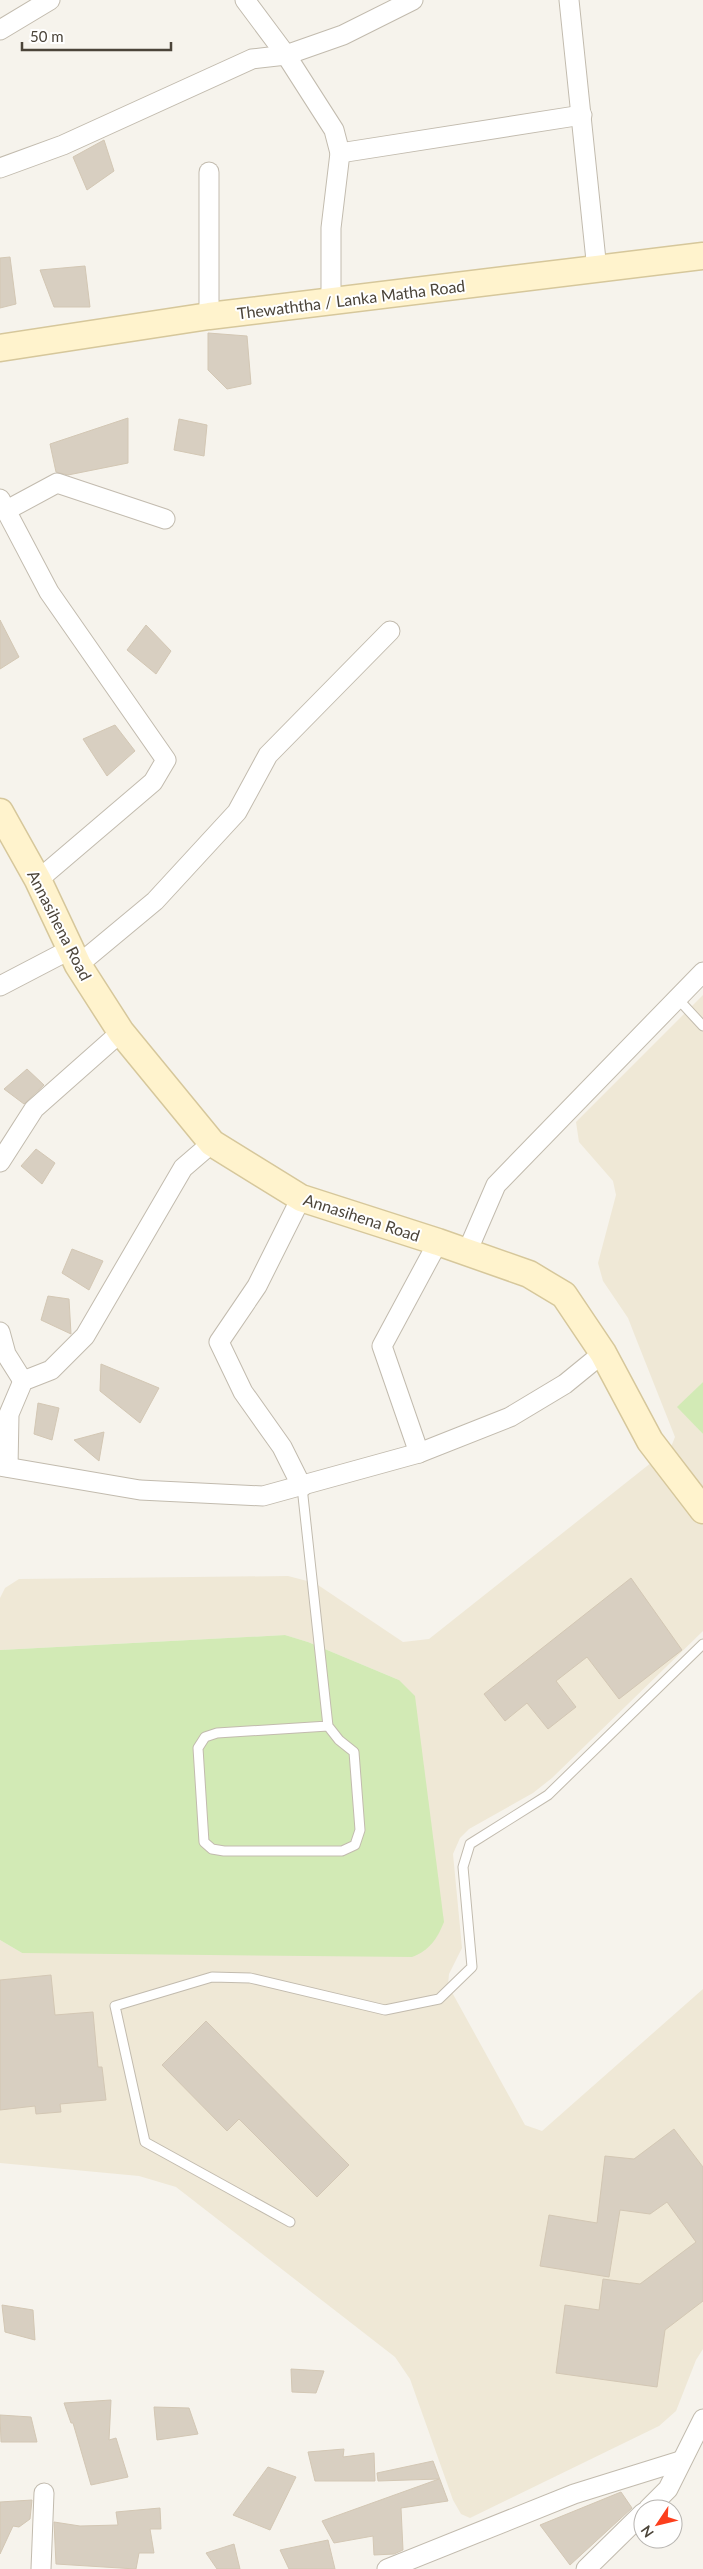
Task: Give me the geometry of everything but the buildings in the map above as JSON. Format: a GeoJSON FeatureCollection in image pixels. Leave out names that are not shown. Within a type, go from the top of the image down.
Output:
{"type":"FeatureCollection","features":[{"type":"Feature","properties":{"kind":"street"},"geometry":{"type":"LineString","coordinates":[[0,30],[50,0]]}},
{"type":"Feature","properties":{"kind":"street"},"geometry":{"type":"LineString","coordinates":[[245,0],[286,55],[334,130],[340,153],[331,228],[331,302]]}},
{"type":"Feature","properties":{"kind":"street"},"geometry":{"type":"LineString","coordinates":[[0,168],[63,145],[252,59],[286,55],[343,36],[413,0]]}},
{"type":"Feature","properties":{"kind":"street"},"geometry":{"type":"LineString","coordinates":[[571,0],[597,270]]}},
{"type":"Feature","properties":{"kind":"street"},"geometry":{"type":"LineString","coordinates":[[340,153],[582,115]]}},
{"type":"Feature","properties":{"kind":"street"},"geometry":{"type":"LineString","coordinates":[[209,172],[209,316]]}},
{"type":"Feature","properties":{"kind":"street","name":"Thewaththa / Lanka Matha Road"},"geometry":{"type":"LineString","coordinates":[[0,348],[209,316],[703,256]]}},
{"type":"Feature","properties":{"kind":"street"},"geometry":{"type":"LineString","coordinates":[[38,880],[153,782],[166,760],[49,592],[3,505],[57,483],[166,519]]}},
{"type":"Feature","properties":{"kind":"street"},"geometry":{"type":"LineString","coordinates":[[0,986],[38,968],[75,957],[155,901],[237,812],[268,755],[390,631]]}},
{"type":"Feature","properties":{"kind":"street","name":"Annasihena Road"},"geometry":{"type":"LineString","coordinates":[[0,812],[38,880],[75,957],[121,1032],[212,1143],[301,1198],[438,1242],[529,1274],[564,1295],[603,1353],[650,1441],[703,1510]]}},
{"type":"Feature","properties":{"kind":"street"},"geometry":{"type":"LineString","coordinates":[[467,1252],[496,1185],[703,972]]}},
{"type":"Feature","properties":{"kind":"street"},"geometry":{"type":"LineString","coordinates":[[0,1162],[34,1109],[121,1032]]}},
{"type":"Feature","properties":{"kind":"street"},"geometry":{"type":"LineString","coordinates":[[212,1143],[183,1168],[85,1336],[51,1370],[23,1381],[9,1414],[4,1467],[140,1490],[263,1496],[302,1487],[419,1453],[510,1417],[565,1384],[603,1353]]}},
{"type":"Feature","properties":{"kind":"street"},"geometry":{"type":"LineString","coordinates":[[301,1198],[256,1286],[219,1342],[243,1392],[282,1447],[302,1487]]}},
{"type":"Feature","properties":{"kind":"street"},"geometry":{"type":"LineString","coordinates":[[419,1453],[382,1346],[438,1242]]}},
{"type":"Feature","properties":{"kind":"street"},"geometry":{"type":"LineString","coordinates":[[0,1332],[6,1354],[23,1381]]}},
{"type":"Feature","properties":{"kind":"street"},"geometry":{"type":"LineString","coordinates":[[658,2499],[668,2489],[703,2419]]}},
{"type":"Feature","properties":{"kind":"street"},"geometry":{"type":"LineString","coordinates":[[387,2569],[574,2494],[680,2462]]}},
{"type":"Feature","properties":{"kind":"street"},"geometry":{"type":"LineString","coordinates":[[42,2569],[44,2493]]}},
{"type":"Feature","properties":{"kind":"street"},"geometry":{"type":"LineString","coordinates":[[586,2569],[633,2524]]}},
{"type":"Feature","properties":{"kind":"lane"},"geometry":{"type":"LineString","coordinates":[[678,998],[703,1026]]}},
{"type":"Feature","properties":{"kind":"lane"},"geometry":{"type":"LineString","coordinates":[[302,1487],[328,1726],[339,1740],[354,1752],[360,1830],[355,1845],[342,1851],[224,1851],[212,1849],[204,1842],[198,1748],[205,1737],[217,1733],[328,1726]]}},
{"type":"Feature","properties":{"kind":"lane"},"geometry":{"type":"LineString","coordinates":[[290,2222],[145,2142],[115,2006],[212,1977],[250,1978],[385,2010],[439,1999],[472,1968],[463,1867],[470,1844],[548,1795],[703,1644]]}},
{"type":"Feature","properties":{"kind":"shaded area"},"geometry":{"type":"Polygon","coordinates":[[[703,995],[703,1382],[678,1407],[703,1434],[703,1631],[552,1778],[533,1793],[469,1829],[460,1838],[453,1854],[462,1948],[449,1974],[448,1985],[525,2125],[542,2131],[703,1989],[703,2349],[696,2360],[676,2411],[659,2426],[470,2518],[461,2514],[453,2500],[410,2379],[395,2357],[176,2187],[139,2176],[0,2163],[0,1940],[22,1953],[399,1680],[308,1642],[285,1635],[0,1650],[0,1598],[5,1588],[19,1579],[288,1576],[315,1583],[403,1642],[429,1639],[671,1447],[675,1437],[628,1318],[603,1281],[598,1263],[616,1195],[613,1181],[579,1142],[576,1122],[703,995]]]}},
{"type":"Feature","properties":{"kind":"green space"},"geometry":{"type":"Polygon","coordinates":[[[703,1382],[703,1434],[677,1407],[703,1382]]]}},
{"type":"Feature","properties":{"kind":"green space"},"geometry":{"type":"Polygon","coordinates":[[[285,1635],[308,1642],[399,1680],[415,1696],[444,1922],[439,1934],[432,1943],[424,1951],[412,1957],[22,1953],[0,1940],[0,1650],[285,1635]]]}}]}
